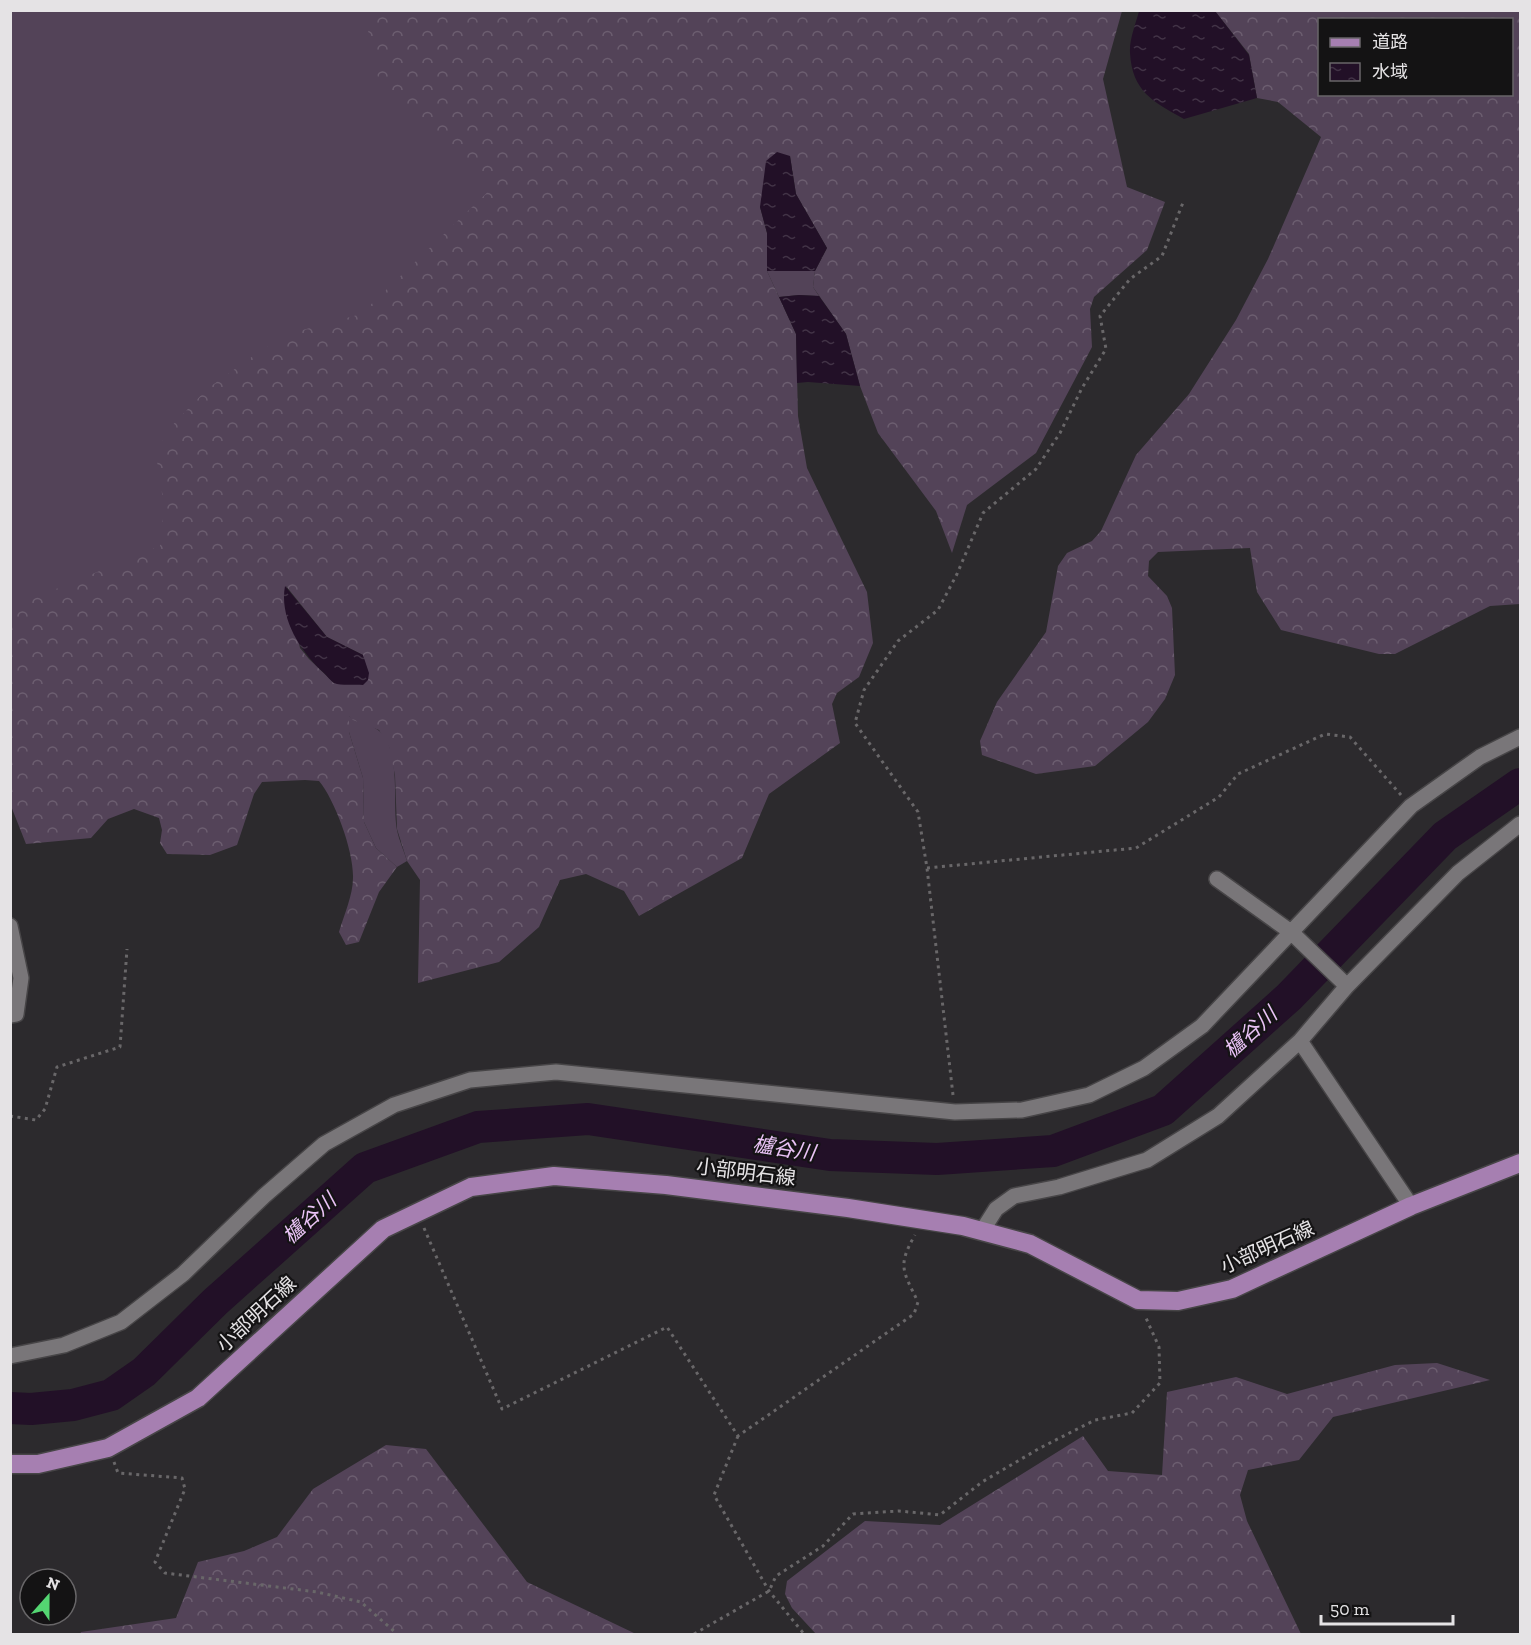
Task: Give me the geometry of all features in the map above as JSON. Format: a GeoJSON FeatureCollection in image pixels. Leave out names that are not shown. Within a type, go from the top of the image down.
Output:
{"type":"FeatureCollection","features":[{"type":"Feature","properties":{"kind":"main road","name":"小部明石線"},"geometry":{"type":"LineString","coordinates":[[10,1464],[38,1464],[108,1448],[198,1398],[383,1229],[471,1187],[554,1176],[666,1185],[924,1220],[982,1231],[1030,1244],[1138,1300],[1178,1301],[1232,1289],[1411,1206],[1521,1163]]}},
{"type":"Feature","properties":{"kind":"street"},"geometry":{"type":"LineString","coordinates":[[10,1356],[64,1345],[121,1322],[183,1274],[264,1196],[324,1143],[394,1105],[470,1080],[556,1072],[955,1112],[1022,1110],[1089,1095],[1144,1068],[1202,1026],[1411,806],[1480,757],[1521,737]]}},
{"type":"Feature","properties":{"kind":"street"},"geometry":{"type":"LineString","coordinates":[[982,1231],[996,1209],[1014,1196],[1059,1187],[1147,1160],[1218,1116],[1300,1041],[1347,986],[1458,873],[1521,824]]}},
{"type":"Feature","properties":{"kind":"street"},"geometry":{"type":"LineString","coordinates":[[1217,879],[1291,932],[1347,986]]}},
{"type":"Feature","properties":{"kind":"street"},"geometry":{"type":"LineString","coordinates":[[10,926],[21,978],[16,1014],[10,1015]]}},
{"type":"Feature","properties":{"kind":"street"},"geometry":{"type":"LineString","coordinates":[[1300,1041],[1411,1206]]}},
{"type":"Feature","properties":{"kind":"path"},"geometry":{"type":"LineString","coordinates":[[955,1112],[927,868],[918,812],[855,723],[864,690],[898,641],[938,610],[957,574],[983,513],[1036,469],[1060,433],[1082,388],[1106,349],[1100,316],[1130,279],[1162,256],[1184,200]]}},
{"type":"Feature","properties":{"kind":"path"},"geometry":{"type":"LineString","coordinates":[[927,868],[1136,848],[1219,797],[1238,774],[1325,734],[1350,737],[1411,806]]}},
{"type":"Feature","properties":{"kind":"path"},"geometry":{"type":"LineString","coordinates":[[10,1116],[36,1120],[45,1109],[57,1067],[120,1047],[127,949]]}},
{"type":"Feature","properties":{"kind":"path"},"geometry":{"type":"LineString","coordinates":[[417,1212],[502,1409],[667,1327],[738,1436]]}},
{"type":"Feature","properties":{"kind":"path"},"geometry":{"type":"LineString","coordinates":[[804,1635],[769,1591],[714,1495],[738,1436],[914,1314],[918,1302],[904,1273],[903,1260],[924,1220]]}},
{"type":"Feature","properties":{"kind":"path"},"geometry":{"type":"LineString","coordinates":[[694,1635],[769,1591],[776,1576],[823,1546],[853,1514],[899,1511],[940,1515],[982,1482],[1040,1448],[1095,1420],[1132,1413],[1160,1383],[1159,1347],[1138,1300]]}},
{"type":"Feature","properties":{"kind":"path"},"geometry":{"type":"LineString","coordinates":[[108,1448],[118,1473],[182,1478],[185,1489],[155,1562],[165,1573],[317,1592],[361,1602],[397,1635]]}},
{"type":"Feature","properties":{"kind":"green space"},"geometry":{"type":"Polygon","coordinates":[[[11,11],[386,11],[521,174],[174,550],[11,622],[11,11]]]}},
{"type":"Feature","properties":{"kind":"green space"},"geometry":{"type":"Polygon","coordinates":[[[364,11],[1122,11],[1103,79],[1127,187],[1165,202],[1147,250],[1094,297],[1090,309],[1092,347],[1036,453],[967,505],[952,553],[936,511],[878,433],[860,386],[846,334],[813,287],[815,271],[827,248],[796,194],[790,156],[760,207],[767,233],[767,271],[796,334],[798,416],[807,468],[867,592],[873,643],[859,677],[837,693],[832,704],[840,743],[769,794],[742,858],[639,916],[624,891],[586,874],[560,880],[539,927],[499,962],[418,983],[420,880],[407,861],[397,829],[395,775],[389,747],[379,730],[353,720],[349,716],[349,732],[363,778],[364,822],[376,848],[397,867],[379,892],[359,942],[346,945],[339,932],[352,891],[352,867],[342,827],[319,781],[262,782],[254,794],[237,845],[210,855],[167,854],[160,843],[162,830],[159,818],[134,809],[108,819],[91,838],[26,844],[11,806],[10,608],[160,546],[164,506],[157,461],[165,433],[207,389],[288,334],[361,314],[495,185],[379,83],[364,11]],[[286,586],[300,648],[334,683],[363,655],[327,637],[286,586]]]}},
{"type":"Feature","properties":{"kind":"green space"},"geometry":{"type":"Polygon","coordinates":[[[1215,11],[1520,11],[1520,604],[1490,606],[1395,654],[1379,654],[1281,630],[1257,592],[1250,548],[1158,552],[1149,561],[1148,576],[1167,596],[1172,608],[1175,675],[1165,699],[1148,722],[1095,766],[1036,774],[982,755],[980,741],[997,702],[1046,632],[1058,566],[1067,553],[1092,541],[1101,531],[1136,455],[1189,394],[1236,320],[1268,259],[1321,137],[1278,102],[1257,98],[1249,54],[1215,11]]]}},
{"type":"Feature","properties":{"kind":"green space"},"geometry":{"type":"Polygon","coordinates":[[[767,271],[815,271],[813,287],[819,296],[779,297],[767,271]]]}},
{"type":"Feature","properties":{"kind":"green space"},"geometry":{"type":"Polygon","coordinates":[[[348,715],[378,730],[386,738],[390,750],[395,777],[397,830],[407,861],[397,867],[376,848],[364,822],[363,778],[349,732],[348,715]]]}},
{"type":"Feature","properties":{"kind":"green space"},"geometry":{"type":"Polygon","coordinates":[[[1437,1363],[1490,1380],[1333,1417],[1299,1460],[1248,1470],[1240,1495],[1247,1521],[1301,1634],[816,1634],[792,1608],[785,1594],[787,1581],[865,1521],[940,1525],[1083,1436],[1108,1471],[1162,1475],[1167,1392],[1236,1377],[1287,1394],[1395,1365],[1437,1363]]]}},
{"type":"Feature","properties":{"kind":"green space"},"geometry":{"type":"Polygon","coordinates":[[[386,1445],[426,1449],[527,1582],[636,1634],[80,1634],[81,1632],[176,1618],[198,1562],[244,1551],[277,1537],[313,1489],[386,1445]]]}},
{"type":"Feature","properties":{"kind":"water"},"geometry":{"type":"Polygon","coordinates":[[[1139,11],[1215,11],[1249,55],[1257,98],[1184,119],[1154,101],[1140,86],[1132,66],[1131,43],[1139,11]]]}},
{"type":"Feature","properties":{"kind":"water"},"geometry":{"type":"Polygon","coordinates":[[[777,152],[790,156],[796,194],[827,248],[815,271],[767,271],[767,233],[760,207],[766,161],[777,152]]]}},
{"type":"Feature","properties":{"kind":"water"},"geometry":{"type":"Polygon","coordinates":[[[819,296],[846,334],[860,386],[797,383],[796,334],[779,297],[819,296]]]}},
{"type":"Feature","properties":{"kind":"water"},"geometry":{"type":"Polygon","coordinates":[[[285,586],[327,637],[363,655],[369,673],[368,680],[363,685],[334,683],[307,655],[294,634],[285,611],[285,586]]]}},
{"type":"Feature","properties":{"kind":"waterway","name":"櫨谷川"},"geometry":{"type":"LineString","coordinates":[[10,1408],[31,1409],[73,1405],[111,1395],[144,1372],[215,1302],[365,1168],[478,1127],[588,1119],[830,1155],[937,1159],[1053,1151],[1163,1110],[1289,997],[1445,836],[1520,784]]}}]}
